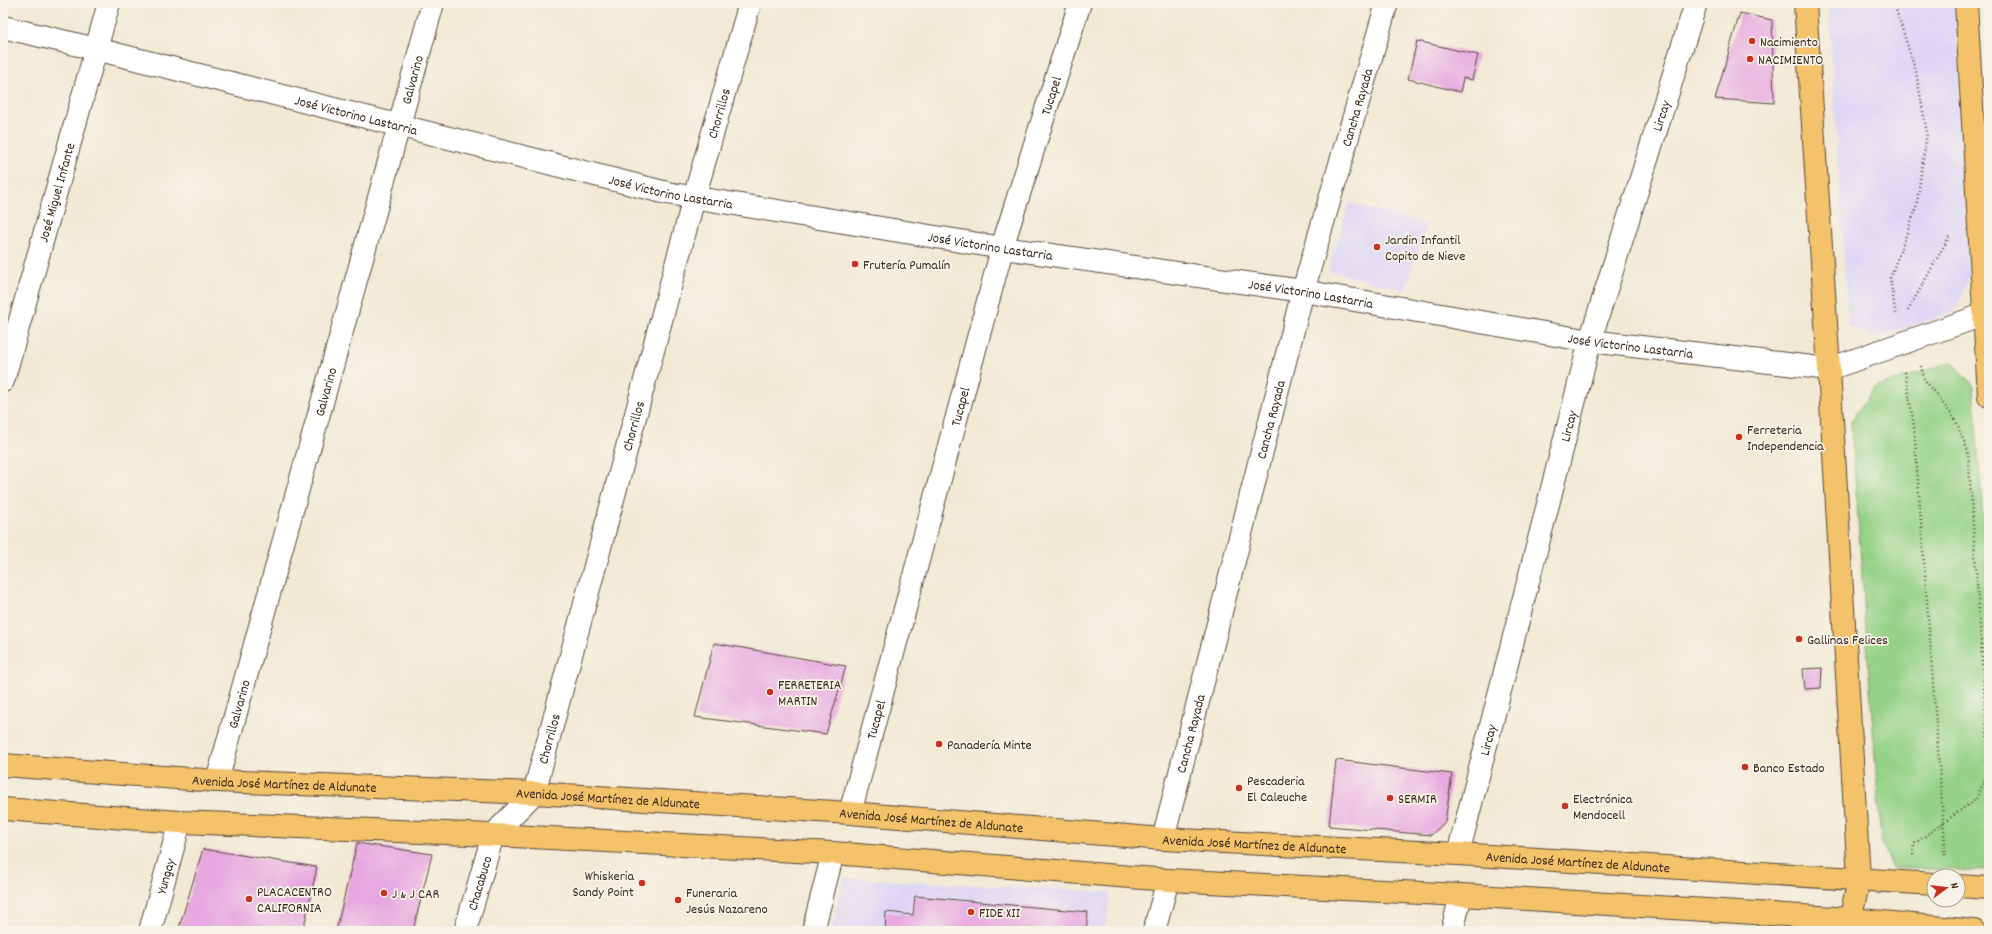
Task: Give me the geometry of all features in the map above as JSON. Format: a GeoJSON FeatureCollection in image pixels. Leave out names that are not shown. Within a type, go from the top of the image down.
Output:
{"type":"FeatureCollection","features":[{"type":"Feature","properties":{"kind":"main road"},"geometry":{"type":"LineString","coordinates":[[1805,3],[1829,369],[1859,879],[1850,925]]}},
{"type":"Feature","properties":{"kind":"main road"},"geometry":{"type":"LineString","coordinates":[[1966,3],[1986,316],[1989,396]]}},
{"type":"Feature","properties":{"kind":"main road","name":"Avenida José Martínez de Aldunate"},"geometry":{"type":"LineString","coordinates":[[3,765],[217,781],[534,793],[850,813],[1163,839],[1458,854],[1926,884]]}},
{"type":"Feature","properties":{"kind":"main road"},"geometry":{"type":"LineString","coordinates":[[3,809],[180,822],[492,834],[833,853],[1168,880],[1461,895],[1850,925],[1974,931]]}},
{"type":"Feature","properties":{"kind":"main road"},"geometry":{"type":"LineString","coordinates":[[1966,887],[1989,888]]}},
{"type":"Feature","properties":{"kind":"street","name":"José Miguel Infante"},"geometry":{"type":"LineString","coordinates":[[3,381],[109,3]]}},
{"type":"Feature","properties":{"kind":"street","name":"Galvarino"},"geometry":{"type":"LineString","coordinates":[[217,781],[433,3]]}},
{"type":"Feature","properties":{"kind":"street","name":"Chorrillos"},"geometry":{"type":"LineString","coordinates":[[534,793],[694,198],[750,3]]}},
{"type":"Feature","properties":{"kind":"street","name":"Tucapel"},"geometry":{"type":"LineString","coordinates":[[850,813],[1003,248],[1080,3]]}},
{"type":"Feature","properties":{"kind":"street","name":"Cancha Rayada"},"geometry":{"type":"LineString","coordinates":[[1163,839],[1303,291],[1387,3]]}},
{"type":"Feature","properties":{"kind":"street","name":"Lircay"},"geometry":{"type":"LineString","coordinates":[[1458,854],[1590,341],[1696,3]]}},
{"type":"Feature","properties":{"kind":"street","name":"José Victorino Lastarria"},"geometry":{"type":"LineString","coordinates":[[3,27],[96,48],[667,193],[1003,248],[1303,291],[1590,341],[1829,369],[1986,316]]}},
{"type":"Feature","properties":{"kind":"street"},"geometry":{"type":"LineString","coordinates":[[492,834],[534,793]]}},
{"type":"Feature","properties":{"kind":"street","name":"Yungay"},"geometry":{"type":"LineString","coordinates":[[150,931],[180,822]]}},
{"type":"Feature","properties":{"kind":"street","name":"Chacabuco"},"geometry":{"type":"LineString","coordinates":[[464,931],[492,834]]}},
{"type":"Feature","properties":{"kind":"street"},"geometry":{"type":"LineString","coordinates":[[813,931],[833,853]]}},
{"type":"Feature","properties":{"kind":"street"},"geometry":{"type":"LineString","coordinates":[[1154,931],[1168,880]]}},
{"type":"Feature","properties":{"kind":"street"},"geometry":{"type":"LineString","coordinates":[[1452,931],[1461,895]]}},
{"type":"Feature","properties":{"kind":"path"},"geometry":{"type":"LineString","coordinates":[[1894,3],[1916,72],[1927,133],[1916,209],[1890,278],[1908,342],[1924,379],[1955,419],[1968,451],[1989,762]]}},
{"type":"Feature","properties":{"kind":"path"},"geometry":{"type":"LineString","coordinates":[[1943,861],[1945,846],[1944,823],[1908,342],[1908,310],[1952,231]]}},
{"type":"Feature","properties":{"kind":"path"},"geometry":{"type":"LineString","coordinates":[[1911,883],[1914,844],[1976,799],[1989,771]]}},
{"type":"Feature","properties":{"kind":"shaded area"},"geometry":{"type":"Polygon","coordinates":[[[1828,3],[1956,3],[1969,277],[1955,312],[1874,338],[1848,325],[1828,3]]]}},
{"type":"Feature","properties":{"kind":"shaded area","name":"Jardin Infantil Copito de Nieve"},"geometry":{"type":"Polygon","coordinates":[[[1349,203],[1427,224],[1405,290],[1328,271],[1349,203]]]}},
{"type":"Feature","properties":{"kind":"shaded area","name":"FIDE XII"},"geometry":{"type":"Polygon","coordinates":[[[844,878],[1110,892],[1105,931],[831,931],[844,878]]]}},
{"type":"Feature","properties":{"kind":"green space"},"geometry":{"type":"Polygon","coordinates":[[[1951,362],[1973,385],[1989,597],[1989,871],[1966,870],[1966,868],[1893,868],[1881,841],[1851,421],[1874,388],[1951,362]]]}},
{"type":"Feature","properties":{"kind":"building","name":"NACIMIENTO"},"geometry":{"type":"Polygon","coordinates":[[[1740,13],[1772,20],[1774,103],[1715,99],[1740,13]]]}},
{"type":"Feature","properties":{"kind":"building"},"geometry":{"type":"Polygon","coordinates":[[[1417,41],[1478,55],[1472,80],[1463,78],[1460,92],[1408,79],[1417,41]]]}},
{"type":"Feature","properties":{"kind":"building","name":"FERRETERIA MARTIN"},"geometry":{"type":"Polygon","coordinates":[[[714,643],[846,666],[826,734],[695,717],[714,643]]]}},
{"type":"Feature","properties":{"kind":"building"},"geometry":{"type":"Polygon","coordinates":[[[1822,668],[1821,688],[1805,689],[1803,669],[1822,668]]]}},
{"type":"Feature","properties":{"kind":"building","name":"SERMIR"},"geometry":{"type":"Polygon","coordinates":[[[1336,760],[1452,774],[1445,822],[1431,835],[1329,826],[1336,760]]]}},
{"type":"Feature","properties":{"kind":"building","name":"J & J CAR"},"geometry":{"type":"Polygon","coordinates":[[[357,843],[432,854],[413,931],[336,931],[357,843]]]}},
{"type":"Feature","properties":{"kind":"building","name":"PLACACENTRO CALIFORNIA"},"geometry":{"type":"Polygon","coordinates":[[[203,849],[317,867],[303,931],[178,931],[203,849]]]}},
{"type":"Feature","properties":{"kind":"building"},"geometry":{"type":"Polygon","coordinates":[[[915,896],[1088,912],[1086,931],[885,931],[886,912],[913,915],[915,896]]]}},
{"type":"Feature","properties":{"kind":"place","name":"Nacimiento"},"geometry":{"type":"Point","coordinates":[1752,41]}},
{"type":"Feature","properties":{"kind":"place","name":"NACIMIENTO"},"geometry":{"type":"Point","coordinates":[1750,59]}},
{"type":"Feature","properties":{"kind":"place","name":"Jardin Infantil Copito de Nieve"},"geometry":{"type":"Point","coordinates":[1377,247]}},
{"type":"Feature","properties":{"kind":"place","name":"Frutería Pumalín"},"geometry":{"type":"Point","coordinates":[855,264]}},
{"type":"Feature","properties":{"kind":"place","name":"Ferreteria Independencia"},"geometry":{"type":"Point","coordinates":[1739,437]}},
{"type":"Feature","properties":{"kind":"place","name":"Gallinas Felices"},"geometry":{"type":"Point","coordinates":[1799,639]}},
{"type":"Feature","properties":{"kind":"place","name":"FERRETERIA MARTIN"},"geometry":{"type":"Point","coordinates":[770,692]}},
{"type":"Feature","properties":{"kind":"place","name":"Panadería Minte"},"geometry":{"type":"Point","coordinates":[939,744]}},
{"type":"Feature","properties":{"kind":"place","name":"Banco Estado"},"geometry":{"type":"Point","coordinates":[1745,767]}},
{"type":"Feature","properties":{"kind":"place","name":"Pescaderia El Caleuche"},"geometry":{"type":"Point","coordinates":[1239,788]}},
{"type":"Feature","properties":{"kind":"place","name":"SERMIR"},"geometry":{"type":"Point","coordinates":[1390,798]}},
{"type":"Feature","properties":{"kind":"place","name":"Electrónica Mendocell"},"geometry":{"type":"Point","coordinates":[1565,806]}},
{"type":"Feature","properties":{"kind":"place","name":"Whiskeria Sandy Point"},"geometry":{"type":"Point","coordinates":[642,883]}},
{"type":"Feature","properties":{"kind":"place","name":"J & J CAR"},"geometry":{"type":"Point","coordinates":[384,893]}},
{"type":"Feature","properties":{"kind":"place","name":"PLACACENTRO CALIFORNIA"},"geometry":{"type":"Point","coordinates":[249,899]}},
{"type":"Feature","properties":{"kind":"place","name":"Funeraria Jesús Nazareno"},"geometry":{"type":"Point","coordinates":[678,900]}},
{"type":"Feature","properties":{"kind":"place","name":"FIDE XII"},"geometry":{"type":"Point","coordinates":[971,912]}}]}
